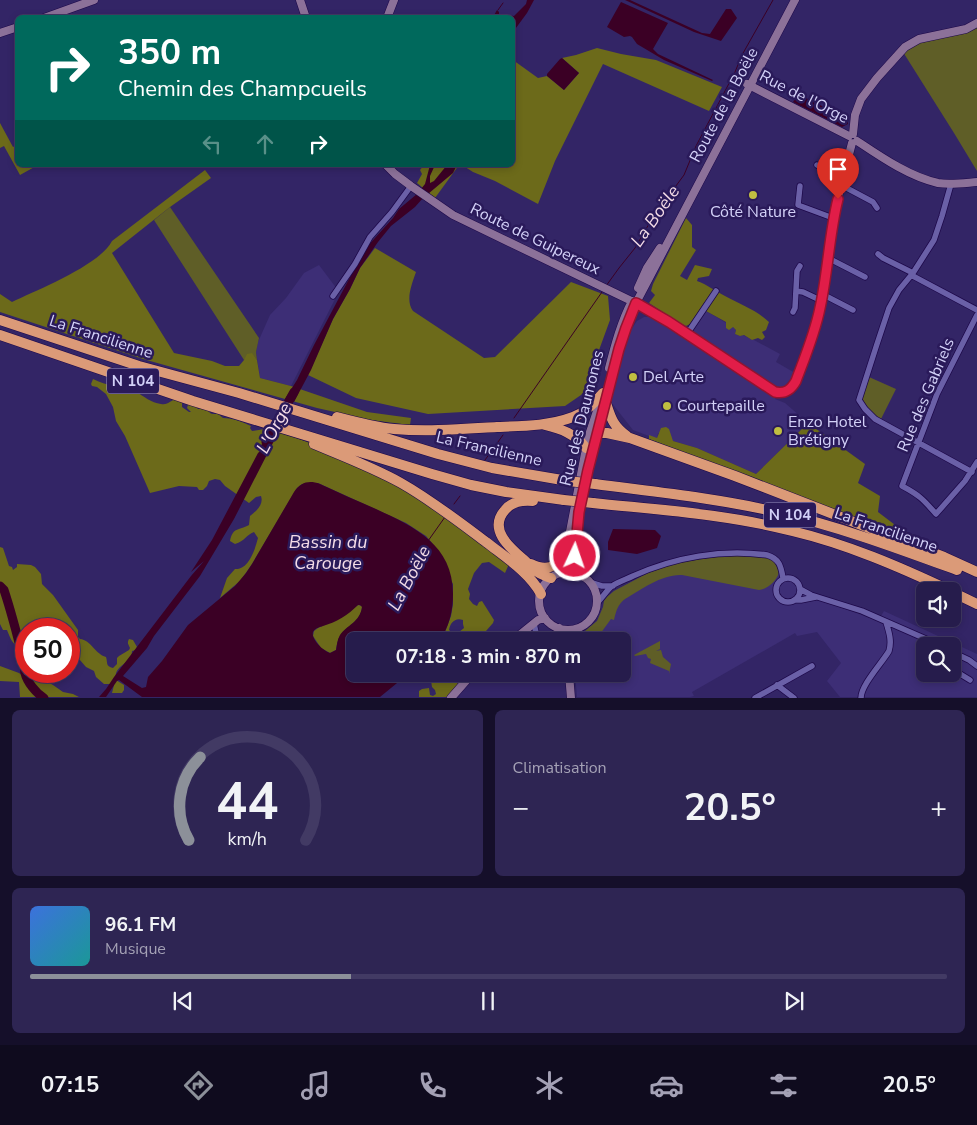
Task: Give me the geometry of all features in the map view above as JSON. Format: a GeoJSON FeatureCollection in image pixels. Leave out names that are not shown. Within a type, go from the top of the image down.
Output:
{"type":"FeatureCollection","features":[{"type":"Feature","properties":{"kind":"highway","name":"La Francilienne"},"geometry":{"type":"LineString","coordinates":[[0,320],[139,366],[281,404],[474,464],[512,472],[743,505],[853,534],[977,577]]}},
{"type":"Feature","properties":{"kind":"highway","name":"La Francilienne"},"geometry":{"type":"LineString","coordinates":[[0,336],[267,424],[471,485],[559,499],[739,520],[791,530],[872,556],[932,582]]}},
{"type":"Feature","properties":{"kind":"highway"},"geometry":{"type":"LineString","coordinates":[[299,410],[393,429],[446,430],[541,425],[578,415],[604,398],[614,425],[630,438]]}},
{"type":"Feature","properties":{"kind":"highway"},"geometry":{"type":"LineString","coordinates":[[541,425],[566,431],[588,448]]}},
{"type":"Feature","properties":{"kind":"highway"},"geometry":{"type":"LineString","coordinates":[[285,429],[292,436],[375,470],[417,493],[510,561],[532,581],[541,594]]}},
{"type":"Feature","properties":{"kind":"highway"},"geometry":{"type":"LineString","coordinates":[[598,433],[630,438],[735,476],[944,557],[977,572]]}},
{"type":"Feature","properties":{"kind":"highway"},"geometry":{"type":"LineString","coordinates":[[551,578],[533,570],[506,543],[501,536],[499,520],[511,504],[518,501],[547,502],[559,499]]}},
{"type":"Feature","properties":{"kind":"highway"},"geometry":{"type":"LineString","coordinates":[[526,562],[542,568],[553,566],[559,561],[568,542]]}},
{"type":"Feature","properties":{"kind":"highway","name":"La Francilienne"},"geometry":{"type":"LineString","coordinates":[[961,596],[977,604]]}},
{"type":"Feature","properties":{"kind":"street"},"geometry":{"type":"LineString","coordinates":[[300,0],[305,15]]}},
{"type":"Feature","properties":{"kind":"street"},"geometry":{"type":"LineString","coordinates":[[388,15],[394,0]]}},
{"type":"Feature","properties":{"kind":"street","name":"Route de la Boële"},"geometry":{"type":"LineString","coordinates":[[748,84],[790,0]]}},
{"type":"Feature","properties":{"kind":"street","name":"Route de la Boële"},"geometry":{"type":"LineString","coordinates":[[634,302],[647,268],[659,250],[795,0]]}},
{"type":"Feature","properties":{"kind":"street"},"geometry":{"type":"LineString","coordinates":[[52,15],[87,1]]}},
{"type":"Feature","properties":{"kind":"street"},"geometry":{"type":"LineString","coordinates":[[822,298],[833,218],[853,138],[855,115],[861,99],[905,46],[914,41],[966,29],[977,23]]}},
{"type":"Feature","properties":{"kind":"street"},"geometry":{"type":"LineString","coordinates":[[0,33],[15,28]]}},
{"type":"Feature","properties":{"kind":"street","name":"Rue de l'Orge"},"geometry":{"type":"LineString","coordinates":[[748,84],[853,138],[914,176],[939,183],[977,182]]}},
{"type":"Feature","properties":{"kind":"street"},"geometry":{"type":"LineString","coordinates":[[817,165],[873,202],[877,208]]}},
{"type":"Feature","properties":{"kind":"street","name":"Route de Guipereux"},"geometry":{"type":"LineString","coordinates":[[388,167],[453,215],[634,302],[687,334],[775,392],[786,392],[794,385],[815,330],[822,298]]}},
{"type":"Feature","properties":{"kind":"street"},"geometry":{"type":"LineString","coordinates":[[951,184],[934,240],[899,290],[889,308],[859,400],[874,419],[972,472],[977,462]]}},
{"type":"Feature","properties":{"kind":"street"},"geometry":{"type":"LineString","coordinates":[[800,186],[798,205],[802,214]]}},
{"type":"Feature","properties":{"kind":"street"},"geometry":{"type":"LineString","coordinates":[[334,296],[370,237],[414,188]]}},
{"type":"Feature","properties":{"kind":"street"},"geometry":{"type":"LineString","coordinates":[[798,205],[833,218]]}},
{"type":"Feature","properties":{"kind":"street"},"geometry":{"type":"LineString","coordinates":[[878,254],[977,310]]}},
{"type":"Feature","properties":{"kind":"street"},"geometry":{"type":"LineString","coordinates":[[828,258],[865,277]]}},
{"type":"Feature","properties":{"kind":"street"},"geometry":{"type":"LineString","coordinates":[[793,312],[795,308],[797,271],[800,266]]}},
{"type":"Feature","properties":{"kind":"street"},"geometry":{"type":"LineString","coordinates":[[796,291],[822,298],[853,310]]}},
{"type":"Feature","properties":{"kind":"street"},"geometry":{"type":"LineString","coordinates":[[687,334],[716,292]]}},
{"type":"Feature","properties":{"kind":"street","name":"Rue des Daumones"},"geometry":{"type":"LineString","coordinates":[[562,574],[566,564],[568,542],[588,448],[634,302]]}},
{"type":"Feature","properties":{"kind":"street","name":"Rue des Gabriels"},"geometry":{"type":"LineString","coordinates":[[972,472],[936,514],[917,494],[902,486],[938,394],[977,315]]}},
{"type":"Feature","properties":{"kind":"street","name":"Rue des Daumones"},"geometry":{"type":"LineString","coordinates":[[587,580],[576,565],[576,538],[588,448],[598,433],[604,398]]}},
{"type":"Feature","properties":{"kind":"street"},"geometry":{"type":"LineString","coordinates":[[588,448],[598,433]]}},
{"type":"Feature","properties":{"kind":"street"},"geometry":{"type":"LineString","coordinates":[[540,618],[566,630],[576,629],[585,625],[592,618],[597,603],[613,586],[674,560],[702,555],[730,553],[762,554],[777,560],[780,564],[783,578]]}},
{"type":"Feature","properties":{"kind":"street"},"geometry":{"type":"LineString","coordinates":[[539,632],[541,594],[545,584],[551,578],[562,574],[575,573],[602,586],[613,586]]}},
{"type":"Feature","properties":{"kind":"street"},"geometry":{"type":"LineString","coordinates":[[795,600],[798,597],[799,585],[794,580],[783,578],[776,585],[775,591],[782,601],[786,602],[816,597]]}},
{"type":"Feature","properties":{"kind":"street"},"geometry":{"type":"LineString","coordinates":[[587,580],[594,589],[597,603]]}},
{"type":"Feature","properties":{"kind":"street"},"geometry":{"type":"LineString","coordinates":[[800,589],[816,597],[862,611],[916,638]]}},
{"type":"Feature","properties":{"kind":"street"},"geometry":{"type":"LineString","coordinates":[[523,632],[540,618]]}},
{"type":"Feature","properties":{"kind":"street"},"geometry":{"type":"LineString","coordinates":[[861,698],[860,694],[865,685],[889,651],[891,645],[886,622]]}},
{"type":"Feature","properties":{"kind":"street"},"geometry":{"type":"LineString","coordinates":[[560,628],[561,632]]}},
{"type":"Feature","properties":{"kind":"street"},"geometry":{"type":"LineString","coordinates":[[961,656],[977,666]]}},
{"type":"Feature","properties":{"kind":"street"},"geometry":{"type":"LineString","coordinates":[[755,698],[812,666]]}},
{"type":"Feature","properties":{"kind":"street"},"geometry":{"type":"LineString","coordinates":[[961,674],[970,680]]}},
{"type":"Feature","properties":{"kind":"street"},"geometry":{"type":"LineString","coordinates":[[451,698],[465,682]]}},
{"type":"Feature","properties":{"kind":"street"},"geometry":{"type":"LineString","coordinates":[[570,682],[571,698]]}},
{"type":"Feature","properties":{"kind":"street"},"geometry":{"type":"LineString","coordinates":[[778,685],[794,698]]}},
{"type":"Feature","properties":{"kind":"shaded area"},"geometry":{"type":"Polygon","coordinates":[[[977,26],[977,171],[903,52],[915,43],[977,26]]]}},
{"type":"Feature","properties":{"kind":"shaded area"},"geometry":{"type":"Polygon","coordinates":[[[597,48],[656,60],[722,87],[709,111],[603,64],[555,161],[538,204],[465,167],[515,167],[515,61],[538,78],[547,76],[564,90],[579,73],[562,58],[597,48]]]}},
{"type":"Feature","properties":{"kind":"shaded area"},"geometry":{"type":"Polygon","coordinates":[[[0,123],[13,147],[15,146],[15,166],[4,146],[0,148],[0,123]]]}},
{"type":"Feature","properties":{"kind":"shaded area"},"geometry":{"type":"Polygon","coordinates":[[[16,167],[34,167],[20,175],[16,167]]]}},
{"type":"Feature","properties":{"kind":"shaded area"},"geometry":{"type":"Polygon","coordinates":[[[422,167],[458,167],[435,198],[417,183],[422,174],[420,170],[422,167]]]}},
{"type":"Feature","properties":{"kind":"shaded area"},"geometry":{"type":"Polygon","coordinates":[[[205,170],[211,178],[170,207],[112,253],[174,353],[212,361],[225,366],[239,366],[247,354],[252,353],[257,360],[260,378],[291,386],[367,412],[411,418],[410,425],[371,420],[317,408],[143,359],[0,312],[0,294],[12,302],[82,268],[105,250],[112,241],[205,170]]]}},
{"type":"Feature","properties":{"kind":"shaded area"},"geometry":{"type":"Polygon","coordinates":[[[170,207],[259,338],[256,352],[257,360],[252,354],[244,360],[154,220],[170,207]]]}},
{"type":"Feature","properties":{"kind":"shaded area"},"geometry":{"type":"Polygon","coordinates":[[[686,218],[692,225],[692,247],[696,250],[680,276],[687,280],[695,265],[712,269],[709,276],[698,278],[697,281],[753,310],[769,322],[766,330],[762,332],[765,337],[762,340],[758,338],[752,340],[744,335],[735,334],[736,330],[733,327],[729,330],[726,328],[726,322],[706,311],[703,311],[686,326],[649,303],[655,295],[651,291],[653,284],[686,218]]]}},
{"type":"Feature","properties":{"kind":"shaded area"},"geometry":{"type":"Polygon","coordinates":[[[375,248],[416,272],[409,297],[413,311],[484,358],[495,357],[571,282],[608,296],[610,320],[591,372],[589,386],[581,395],[565,406],[428,414],[356,398],[308,375],[333,319],[360,268],[375,248]]]}},
{"type":"Feature","properties":{"kind":"shaded area"},"geometry":{"type":"Polygon","coordinates":[[[319,265],[337,289],[332,297],[335,299],[291,386],[260,378],[256,352],[258,342],[270,315],[286,298],[304,273],[319,265]]]}},
{"type":"Feature","properties":{"kind":"shaded area"},"geometry":{"type":"Polygon","coordinates":[[[706,311],[733,327],[736,330],[735,334],[743,335],[780,354],[776,362],[795,373],[775,399],[785,403],[808,423],[756,474],[697,448],[673,441],[658,433],[657,439],[633,430],[611,402],[612,386],[630,331],[637,321],[644,317],[653,317],[687,334],[706,311]]]}},
{"type":"Feature","properties":{"kind":"shaded area"},"geometry":{"type":"Polygon","coordinates":[[[869,377],[896,389],[881,419],[870,410],[862,398],[869,377]]]}},
{"type":"Feature","properties":{"kind":"shaded area"},"geometry":{"type":"Polygon","coordinates":[[[93,379],[136,392],[157,403],[164,404],[176,400],[182,403],[182,407],[189,412],[191,412],[187,408],[189,404],[198,409],[206,408],[212,414],[218,414],[223,418],[234,419],[251,426],[252,431],[265,429],[329,450],[396,483],[509,564],[505,573],[489,562],[482,563],[474,573],[468,589],[469,599],[477,606],[482,601],[494,620],[493,623],[486,631],[459,632],[464,628],[463,620],[460,619],[455,620],[450,625],[449,630],[451,632],[445,632],[453,604],[453,584],[432,543],[426,536],[406,523],[318,483],[302,484],[297,488],[241,580],[220,598],[227,578],[235,569],[248,563],[253,553],[258,538],[254,532],[238,543],[235,544],[230,541],[234,531],[249,525],[250,516],[260,505],[261,496],[256,497],[249,503],[225,486],[220,480],[215,479],[209,481],[203,490],[199,490],[197,487],[179,486],[150,493],[125,436],[116,421],[113,407],[106,394],[91,384],[93,379]]]}},
{"type":"Feature","properties":{"kind":"shaded area"},"geometry":{"type":"Polygon","coordinates":[[[808,423],[865,464],[858,483],[880,496],[878,512],[903,531],[916,536],[920,541],[917,543],[649,439],[649,435],[657,438],[661,428],[666,427],[669,429],[673,441],[697,448],[756,474],[808,423]]]}},
{"type":"Feature","properties":{"kind":"shaded area"},"geometry":{"type":"Polygon","coordinates":[[[0,547],[3,548],[9,566],[13,570],[17,567],[17,564],[35,567],[41,574],[42,584],[53,595],[69,618],[15,618],[15,644],[7,630],[3,630],[0,624],[0,547]]]}},
{"type":"Feature","properties":{"kind":"shaded area"},"geometry":{"type":"Polygon","coordinates":[[[722,556],[764,557],[774,560],[778,564],[779,574],[773,583],[759,590],[682,575],[667,577],[652,583],[623,601],[618,608],[614,620],[611,619],[602,632],[584,632],[597,621],[604,601],[614,591],[648,573],[676,563],[722,556]]]}},
{"type":"Feature","properties":{"kind":"shaded area"},"geometry":{"type":"Polygon","coordinates":[[[779,568],[819,601],[824,601],[878,621],[884,611],[940,637],[916,637],[916,682],[961,682],[961,647],[977,654],[977,697],[840,697],[827,681],[841,663],[817,632],[797,636],[795,633],[692,692],[694,696],[577,697],[576,682],[631,682],[631,632],[584,632],[597,621],[604,601],[614,591],[648,573],[779,568]]]}},
{"type":"Feature","properties":{"kind":"shaded area"},"geometry":{"type":"Polygon","coordinates":[[[358,605],[362,606],[362,611],[356,621],[341,634],[336,650],[330,653],[321,648],[313,636],[314,631],[342,617],[358,605]]]}},
{"type":"Feature","properties":{"kind":"shaded area"},"geometry":{"type":"Polygon","coordinates":[[[80,639],[87,642],[106,657],[107,664],[113,668],[117,664],[117,658],[129,650],[129,639],[133,640],[137,647],[136,650],[132,651],[129,659],[117,671],[116,680],[124,685],[122,693],[112,693],[114,685],[104,684],[96,677],[94,671],[86,667],[80,660],[80,639]]]}},
{"type":"Feature","properties":{"kind":"shaded area"},"geometry":{"type":"Polygon","coordinates":[[[660,641],[660,649],[656,651],[661,650],[663,657],[671,664],[669,674],[669,671],[650,663],[651,659],[646,654],[634,655],[660,641]]]}},
{"type":"Feature","properties":{"kind":"shaded area"},"geometry":{"type":"Polygon","coordinates":[[[0,666],[15,672],[15,682],[0,681],[0,666]]]}},
{"type":"Feature","properties":{"kind":"shaded area"},"geometry":{"type":"Polygon","coordinates":[[[431,682],[458,682],[454,692],[448,697],[419,697],[419,691],[422,689],[429,688],[430,695],[436,694],[431,682]]]}},
{"type":"Feature","properties":{"kind":"shaded area"},"geometry":{"type":"Polygon","coordinates":[[[19,683],[49,683],[63,692],[79,697],[20,697],[19,683]]]}},
{"type":"Feature","properties":{"kind":"water"},"geometry":{"type":"Polygon","coordinates":[[[527,0],[534,0],[515,29],[515,15],[526,4],[527,0]]]}},
{"type":"Feature","properties":{"kind":"water"},"geometry":{"type":"Polygon","coordinates":[[[625,0],[630,0],[702,33],[710,34],[726,9],[731,9],[737,18],[721,41],[694,32],[625,0]]]}},
{"type":"Feature","properties":{"kind":"water"},"geometry":{"type":"Polygon","coordinates":[[[621,2],[668,23],[653,49],[658,54],[713,80],[664,60],[637,44],[632,37],[624,37],[607,27],[621,2]]]}},
{"type":"Feature","properties":{"kind":"water"},"geometry":{"type":"Polygon","coordinates":[[[497,10],[499,14],[506,15],[494,15],[497,10]]]}},
{"type":"Feature","properties":{"kind":"water"},"geometry":{"type":"Polygon","coordinates":[[[562,58],[579,73],[564,90],[547,76],[562,58]]]}},
{"type":"Feature","properties":{"kind":"water"},"geometry":{"type":"Polygon","coordinates":[[[798,94],[848,119],[848,124],[842,127],[793,102],[798,94]]]}},
{"type":"Feature","properties":{"kind":"water"},"geometry":{"type":"Polygon","coordinates":[[[429,167],[434,167],[430,176],[430,183],[445,167],[456,167],[453,173],[428,194],[421,189],[425,184],[429,167]]]}},
{"type":"Feature","properties":{"kind":"water"},"geometry":{"type":"Polygon","coordinates":[[[417,194],[423,198],[415,207],[391,226],[360,268],[333,319],[311,370],[294,402],[285,399],[297,380],[365,249],[399,209],[417,194]]]}},
{"type":"Feature","properties":{"kind":"water","name":"Bassin du Carouge"},"geometry":{"type":"Polygon","coordinates":[[[270,432],[277,435],[234,519],[200,576],[147,648],[123,676],[142,688],[146,687],[148,677],[188,625],[235,586],[246,573],[294,492],[302,484],[309,482],[320,484],[404,523],[418,531],[439,550],[451,577],[453,594],[450,619],[444,632],[346,632],[346,682],[398,682],[380,697],[142,697],[119,680],[106,697],[99,697],[204,561],[191,572],[212,540],[261,450],[260,447],[270,432]],[[358,605],[338,620],[315,630],[313,635],[318,645],[330,653],[336,650],[340,635],[356,620],[362,607],[358,605]]]}},
{"type":"Feature","properties":{"kind":"water"},"geometry":{"type":"Polygon","coordinates":[[[613,529],[655,530],[661,536],[657,548],[637,554],[608,550],[608,542],[613,529]]]}},
{"type":"Feature","properties":{"kind":"waterway","name":"La Boële"},"geometry":{"type":"LineString","coordinates":[[606,286],[635,248],[653,217],[684,175],[696,146],[742,55],[773,0]]}},
{"type":"Feature","properties":{"kind":"waterway"},"geometry":{"type":"LineString","coordinates":[[498,10],[503,3]]}},
{"type":"Feature","properties":{"kind":"waterway","name":"La Boële"},"geometry":{"type":"LineString","coordinates":[[514,418],[602,292]]}},
{"type":"Feature","properties":{"kind":"waterway","name":"L'Orge"},"geometry":{"type":"LineString","coordinates":[[266,442],[294,392]]}},
{"type":"Feature","properties":{"kind":"waterway","name":"La Boële"},"geometry":{"type":"LineString","coordinates":[[485,460],[503,435]]}},
{"type":"Feature","properties":{"kind":"waterway","name":"La Boële"},"geometry":{"type":"LineString","coordinates":[[454,504],[460,496]]}},
{"type":"Feature","properties":{"kind":"waterway","name":"La Boële"},"geometry":{"type":"LineString","coordinates":[[428,541],[445,517]]}},
{"type":"Feature","properties":{"kind":"waterway"},"geometry":{"type":"LineString","coordinates":[[0,586],[4,590],[12,617],[26,676],[32,687],[44,698]]}},
{"type":"Feature","properties":{"kind":"place","name":"Côté Nature"},"geometry":{"type":"Point","coordinates":[753,195]}},
{"type":"Feature","properties":{"kind":"place","name":"Del Arte"},"geometry":{"type":"Point","coordinates":[633,377]}},
{"type":"Feature","properties":{"kind":"place","name":"Courtepaille"},"geometry":{"type":"Point","coordinates":[667,406]}},
{"type":"Feature","properties":{"kind":"place","name":"Enzo Hotel Brétigny"},"geometry":{"type":"Point","coordinates":[778,431]}},
{"type":"Feature","properties":{"kind":"route"},"geometry":{"type":"LineString","coordinates":[[575,556],[583,488],[619,349],[636,303],[669,322],[775,392],[786,392],[796,381],[815,330],[822,301],[833,218],[838,199]]}}]}
